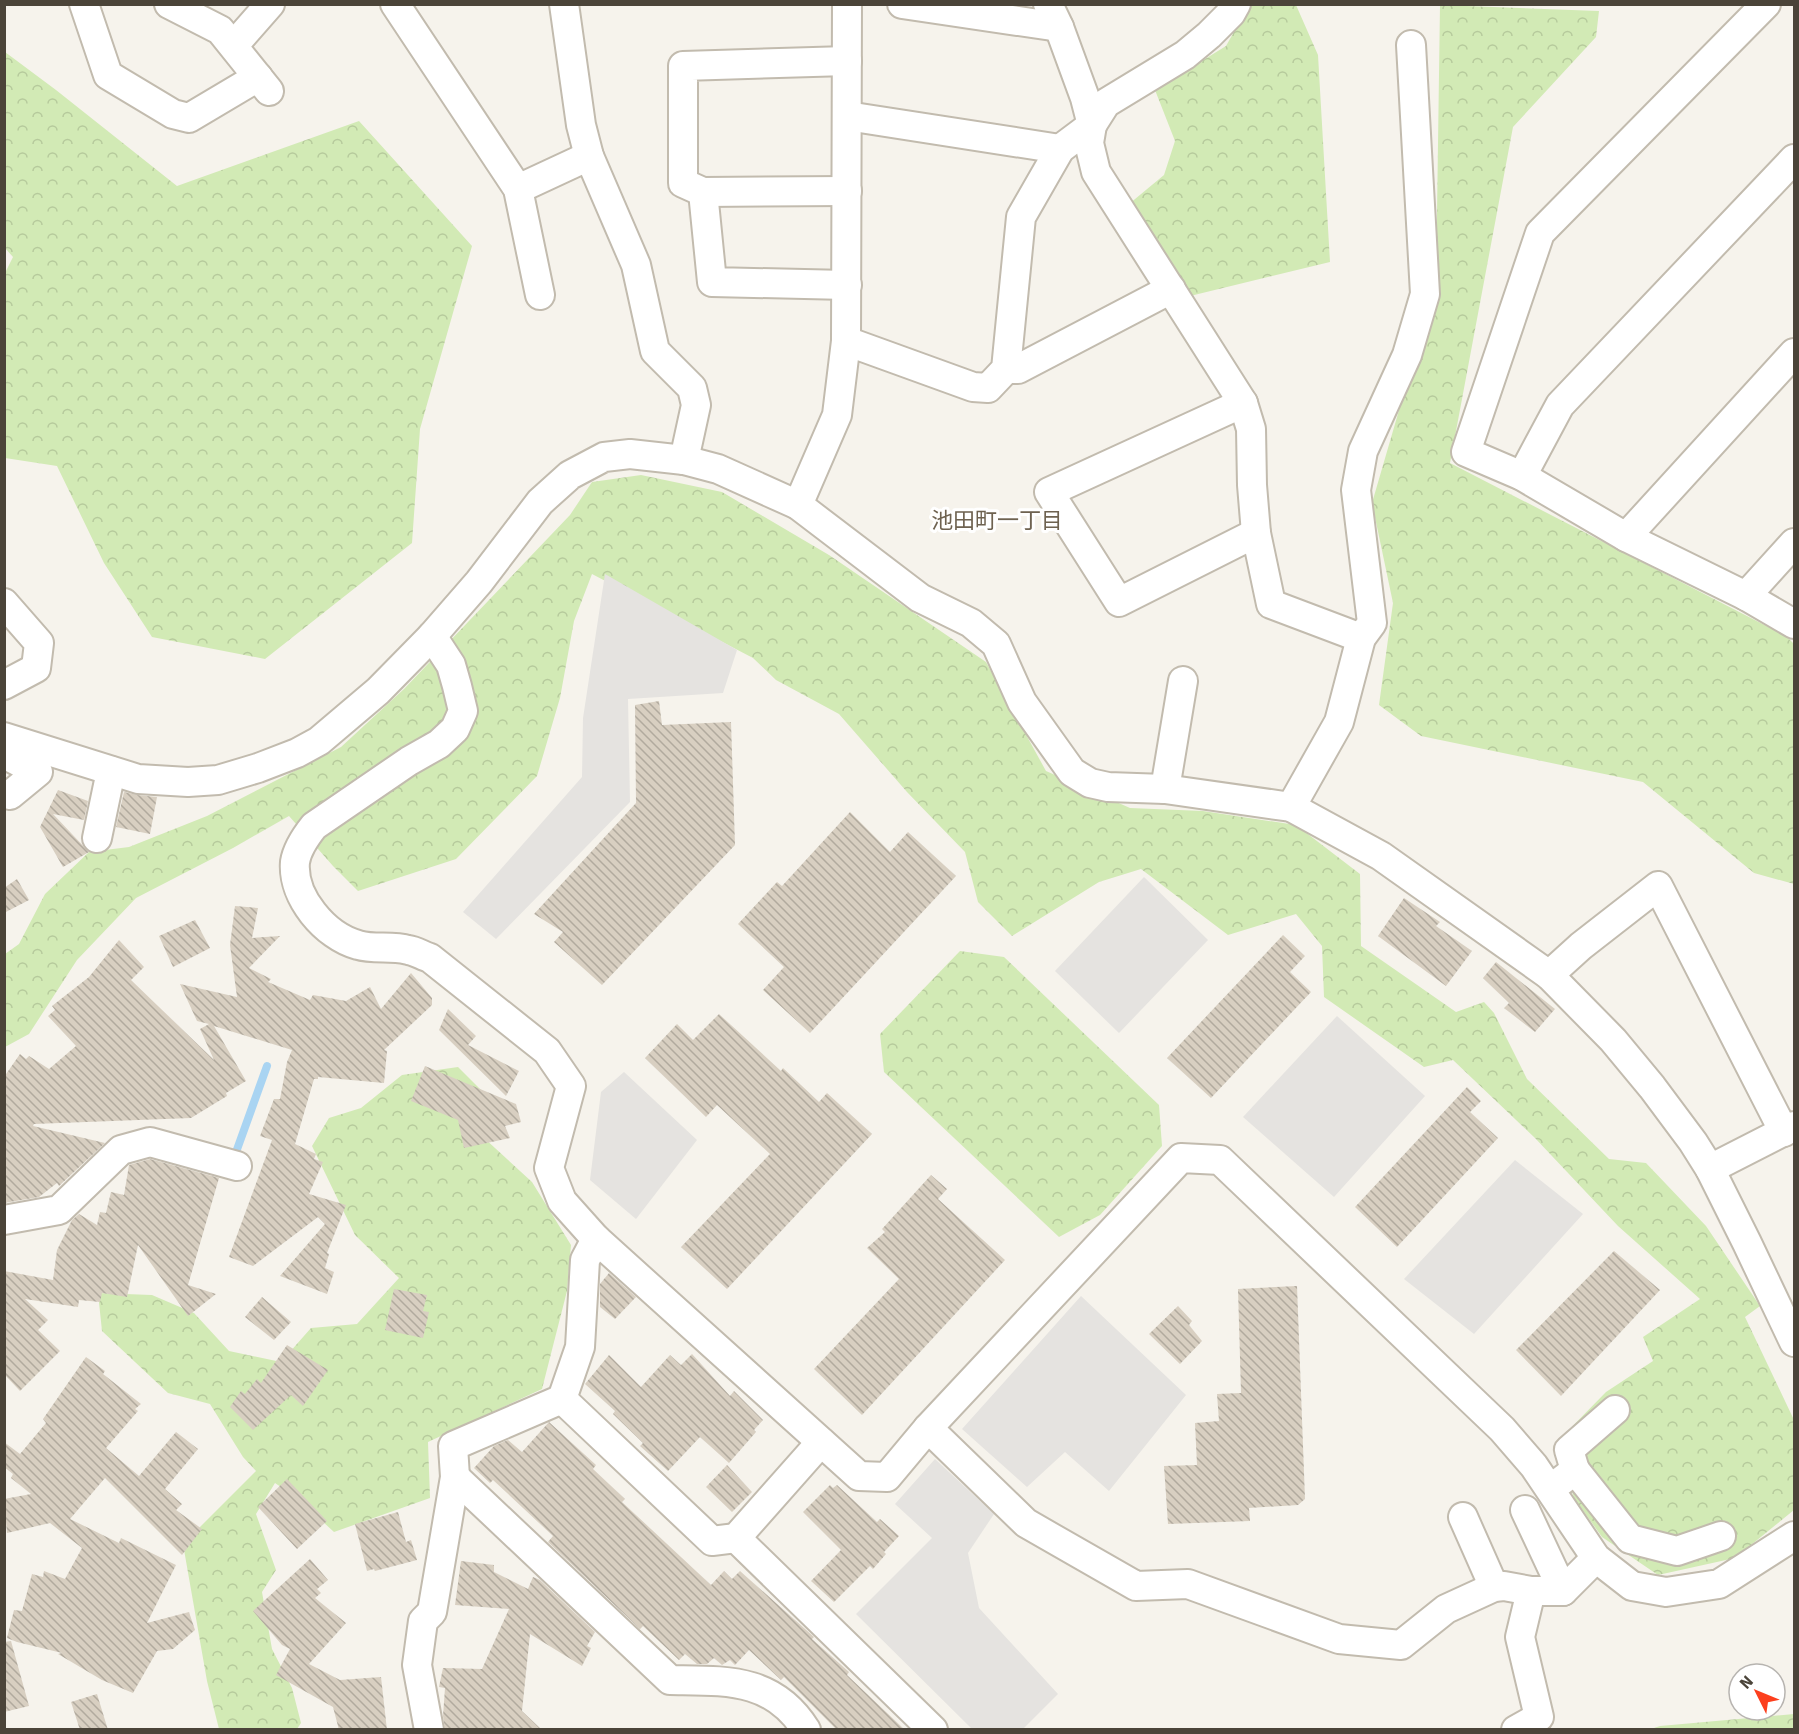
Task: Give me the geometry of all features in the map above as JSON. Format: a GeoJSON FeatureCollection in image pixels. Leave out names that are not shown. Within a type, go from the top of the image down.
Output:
{"type":"FeatureCollection","features":[{"type":"Feature","properties":{"kind":"street"},"geometry":{"type":"LineString","coordinates":[[84,4],[108,75],[172,114],[189,118],[264,84],[220,30],[169,4]]}},
{"type":"Feature","properties":{"kind":"street"},"geometry":{"type":"LineString","coordinates":[[234,45],[270,4]]}},
{"type":"Feature","properties":{"kind":"street"},"geometry":{"type":"LineString","coordinates":[[395,4],[518,189],[540,295]]}},
{"type":"Feature","properties":{"kind":"street"},"geometry":{"type":"LineString","coordinates":[[564,4],[581,126],[589,156],[636,265],[656,351],[692,388],[696,405],[684,460]]}},
{"type":"Feature","properties":{"kind":"street"},"geometry":{"type":"LineString","coordinates":[[798,505],[837,415],[846,341],[848,4]]}},
{"type":"Feature","properties":{"kind":"street"},"geometry":{"type":"LineString","coordinates":[[902,4],[1053,16],[1085,98],[1092,125],[1089,143],[1096,172],[1172,288],[1243,403],[1251,429],[1256,533],[1271,604],[1361,638]]}},
{"type":"Feature","properties":{"kind":"street"},"geometry":{"type":"LineString","coordinates":[[846,341],[973,387],[988,388],[1006,369],[1021,217],[1060,148],[1092,125],[1106,104],[1185,55],[1231,14],[1236,4]]}},
{"type":"Feature","properties":{"kind":"street"},"geometry":{"type":"LineString","coordinates":[[1766,4],[1540,233],[1466,452],[1522,476],[1626,537],[1746,596],[1794,624]]}},
{"type":"Feature","properties":{"kind":"street"},"geometry":{"type":"LineString","coordinates":[[1291,807],[1339,722],[1361,638],[1372,623],[1356,490],[1363,451],[1407,356],[1425,294],[1410,45]]}},
{"type":"Feature","properties":{"kind":"street"},"geometry":{"type":"LineString","coordinates":[[847,62],[683,66],[683,183],[703,192],[847,191]]}},
{"type":"Feature","properties":{"kind":"street"},"geometry":{"type":"LineString","coordinates":[[847,116],[1060,148]]}},
{"type":"Feature","properties":{"kind":"street"},"geometry":{"type":"LineString","coordinates":[[518,189],[589,156]]}},
{"type":"Feature","properties":{"kind":"street"},"geometry":{"type":"LineString","coordinates":[[1522,476],[1560,405],[1794,159]]}},
{"type":"Feature","properties":{"kind":"street"},"geometry":{"type":"LineString","coordinates":[[703,192],[712,282],[847,285]]}},
{"type":"Feature","properties":{"kind":"street"},"geometry":{"type":"LineString","coordinates":[[1006,369],[1018,369],[1172,288]]}},
{"type":"Feature","properties":{"kind":"street"},"geometry":{"type":"LineString","coordinates":[[1626,537],[1794,353]]}},
{"type":"Feature","properties":{"kind":"street"},"geometry":{"type":"LineString","coordinates":[[1243,403],[1049,492],[1119,602],[1256,533]]}},
{"type":"Feature","properties":{"kind":"street"},"geometry":{"type":"LineString","coordinates":[[4,737],[138,779],[188,782],[218,780],[258,768],[297,753],[319,741],[378,692],[432,636],[479,582],[540,502],[570,475],[604,457],[630,454],[684,460],[718,469],[798,505],[920,597],[971,623],[996,644],[1022,702],[1072,772],[1090,783],[1108,787],[1165,789],[1291,807],[1381,856],[1549,975],[1613,1040],[1693,1142],[1710,1169],[1794,1342]]}},
{"type":"Feature","properties":{"kind":"street"},"geometry":{"type":"LineString","coordinates":[[1746,596],[1794,543]]}},
{"type":"Feature","properties":{"kind":"street"},"geometry":{"type":"LineString","coordinates":[[4,603],[39,643],[36,668],[4,685]]}},
{"type":"Feature","properties":{"kind":"street"},"geometry":{"type":"LineString","coordinates":[[432,636],[451,665],[463,711],[454,729],[439,744],[409,760],[314,826],[303,840],[295,862],[298,888],[303,901],[321,922],[342,938],[359,946],[408,949],[430,958],[547,1051],[571,1086],[549,1168],[562,1201],[596,1239],[859,1476],[887,1477],[928,1428],[1180,1158],[1220,1160],[1502,1429],[1534,1466],[1596,1558],[1632,1586],[1666,1592],[1692,1590],[1719,1584],[1794,1536]]}},
{"type":"Feature","properties":{"kind":"street"},"geometry":{"type":"LineString","coordinates":[[1165,789],[1183,681]]}},
{"type":"Feature","properties":{"kind":"street"},"geometry":{"type":"LineString","coordinates":[[4,754],[38,772],[10,795]]}},
{"type":"Feature","properties":{"kind":"street"},"geometry":{"type":"LineString","coordinates":[[97,838],[111,771]]}},
{"type":"Feature","properties":{"kind":"street"},"geometry":{"type":"LineString","coordinates":[[1549,975],[1581,946],[1658,886],[1789,1129],[1710,1169]]}},
{"type":"Feature","properties":{"kind":"street"},"geometry":{"type":"LineString","coordinates":[[4,1220],[59,1210],[120,1150],[150,1142],[237,1166]]}},
{"type":"Feature","properties":{"kind":"street"},"geometry":{"type":"LineString","coordinates":[[429,1730],[417,1665],[423,1621],[432,1612],[454,1476],[453,1446],[562,1399],[580,1347],[585,1260],[596,1239]]}},
{"type":"Feature","properties":{"kind":"street"},"geometry":{"type":"LineString","coordinates":[[562,1399],[712,1541],[736,1538],[821,1442]]}},
{"type":"Feature","properties":{"kind":"street"},"geometry":{"type":"LineString","coordinates":[[1615,1410],[1569,1450],[1575,1470],[1630,1539],[1677,1551],[1721,1536]]}},
{"type":"Feature","properties":{"kind":"street"},"geometry":{"type":"LineString","coordinates":[[928,1428],[1026,1523],[1136,1586],[1188,1584],[1339,1639],[1401,1645],[1446,1609],[1494,1587],[1563,1591],[1596,1558]]}},
{"type":"Feature","properties":{"kind":"street"},"geometry":{"type":"LineString","coordinates":[[1550,1490],[1575,1470]]}},
{"type":"Feature","properties":{"kind":"street"},"geometry":{"type":"LineString","coordinates":[[454,1476],[670,1680],[727,1681],[758,1687],[791,1708],[806,1730]]}},
{"type":"Feature","properties":{"kind":"street"},"geometry":{"type":"LineString","coordinates":[[1525,1510],[1563,1591]]}},
{"type":"Feature","properties":{"kind":"street"},"geometry":{"type":"LineString","coordinates":[[1463,1517],[1494,1587]]}},
{"type":"Feature","properties":{"kind":"street"},"geometry":{"type":"LineString","coordinates":[[736,1538],[933,1730]]}},
{"type":"Feature","properties":{"kind":"street"},"geometry":{"type":"LineString","coordinates":[[1516,1730],[1539,1717],[1520,1637],[1532,1591]]}},
{"type":"Feature","properties":{"kind":"green space"},"geometry":{"type":"Polygon","coordinates":[[[1249,5],[1296,5],[1318,55],[1330,262],[1186,297],[1129,204],[1164,175],[1175,141],[1155,90],[1226,46],[1249,5]]]}},
{"type":"Feature","properties":{"kind":"green space"},"geometry":{"type":"Polygon","coordinates":[[[1440,5],[1599,11],[1596,37],[1513,127],[1450,463],[1786,636],[1794,644],[1794,884],[1754,873],[1643,782],[1421,736],[1379,705],[1393,603],[1372,503],[1436,283],[1440,5]]]}},
{"type":"Feature","properties":{"kind":"green space"},"geometry":{"type":"Polygon","coordinates":[[[5,52],[177,186],[359,121],[472,246],[420,429],[412,543],[265,659],[152,637],[104,563],[57,466],[5,458],[4,275],[13,257],[4,247],[5,52]]]}},
{"type":"Feature","properties":{"kind":"green space"},"geometry":{"type":"Polygon","coordinates":[[[641,475],[722,492],[829,555],[986,662],[1046,771],[1130,808],[1203,811],[1296,825],[1360,874],[1361,946],[1456,1012],[1484,1002],[1494,1013],[1527,1079],[1609,1159],[1646,1163],[1706,1226],[1760,1306],[1745,1317],[1794,1420],[1794,1510],[1735,1558],[1658,1575],[1602,1537],[1574,1498],[1557,1442],[1606,1392],[1653,1361],[1643,1337],[1700,1299],[1618,1226],[1535,1138],[1453,1060],[1424,1067],[1324,997],[1322,946],[1296,914],[1228,935],[1141,869],[1099,882],[1012,936],[978,902],[965,852],[907,792],[839,714],[776,680],[753,658],[592,574],[574,621],[560,698],[537,776],[456,859],[358,891],[289,816],[136,898],[77,960],[29,1034],[5,1047],[5,954],[19,944],[45,894],[89,852],[129,847],[207,816],[341,747],[404,689],[570,515],[592,482],[641,475]]]}},
{"type":"Feature","properties":{"kind":"green space"},"geometry":{"type":"Polygon","coordinates":[[[960,951],[1004,957],[1159,1105],[1162,1146],[1100,1215],[1059,1237],[884,1072],[880,1034],[960,951]]]}},
{"type":"Feature","properties":{"kind":"green space"},"geometry":{"type":"Polygon","coordinates":[[[458,1067],[486,1095],[483,1137],[532,1182],[571,1245],[567,1291],[542,1389],[428,1442],[430,1498],[334,1532],[297,1498],[275,1483],[256,1514],[276,1570],[262,1592],[272,1649],[292,1688],[301,1723],[297,1729],[219,1729],[207,1681],[183,1544],[256,1471],[243,1457],[210,1404],[168,1393],[102,1331],[98,1293],[152,1295],[194,1313],[229,1351],[281,1362],[311,1328],[357,1324],[399,1278],[355,1235],[312,1146],[329,1118],[361,1108],[402,1075],[458,1067]]]}},
{"type":"Feature","properties":{"kind":"green space"},"geometry":{"type":"Polygon","coordinates":[[[1794,1714],[1794,1729],[1651,1729],[1660,1726],[1727,1720],[1727,1722],[1787,1722],[1787,1715],[1794,1714]]]}},
{"type":"Feature","properties":{"kind":"shaded area"},"geometry":{"type":"Polygon","coordinates":[[[605,574],[737,650],[723,693],[628,699],[630,802],[496,939],[463,912],[582,777],[583,718],[605,574]]]}},
{"type":"Feature","properties":{"kind":"shaded area"},"geometry":{"type":"Polygon","coordinates":[[[1144,877],[1208,940],[1119,1033],[1055,971],[1144,877]]]}},
{"type":"Feature","properties":{"kind":"shaded area"},"geometry":{"type":"Polygon","coordinates":[[[1337,1016],[1425,1096],[1334,1197],[1243,1117],[1337,1016]]]}},
{"type":"Feature","properties":{"kind":"shaded area"},"geometry":{"type":"Polygon","coordinates":[[[624,1072],[697,1140],[636,1219],[590,1180],[601,1092],[624,1072]]]}},
{"type":"Feature","properties":{"kind":"shaded area"},"geometry":{"type":"Polygon","coordinates":[[[1515,1160],[1583,1214],[1474,1334],[1404,1279],[1515,1160]]]}},
{"type":"Feature","properties":{"kind":"shaded area"},"geometry":{"type":"Polygon","coordinates":[[[1081,1296],[1186,1395],[1109,1491],[1065,1452],[1027,1487],[962,1429],[1081,1296]]]}},
{"type":"Feature","properties":{"kind":"shaded area"},"geometry":{"type":"Polygon","coordinates":[[[935,1459],[994,1514],[968,1553],[979,1608],[1058,1694],[1023,1729],[972,1729],[856,1614],[932,1538],[895,1504],[935,1459]]]}},
{"type":"Feature","properties":{"kind":"building"},"geometry":{"type":"Polygon","coordinates":[[[659,701],[662,725],[731,722],[735,845],[602,985],[554,942],[563,932],[534,914],[636,803],[635,705],[659,701]]]}},
{"type":"Feature","properties":{"kind":"building"},"geometry":{"type":"Polygon","coordinates":[[[58,790],[88,801],[84,820],[53,814],[89,852],[63,867],[40,827],[58,790]]]}},
{"type":"Feature","properties":{"kind":"building"},"geometry":{"type":"Polygon","coordinates":[[[124,792],[157,797],[150,834],[116,827],[124,792]]]}},
{"type":"Feature","properties":{"kind":"building"},"geometry":{"type":"Polygon","coordinates":[[[850,812],[890,852],[908,832],[956,876],[810,1033],[763,990],[784,967],[738,924],[777,882],[782,886],[850,812]]]}},
{"type":"Feature","properties":{"kind":"building"},"geometry":{"type":"Polygon","coordinates":[[[17,879],[29,900],[4,913],[4,888],[17,879]]]}},
{"type":"Feature","properties":{"kind":"building"},"geometry":{"type":"Polygon","coordinates":[[[1404,898],[1440,922],[1436,926],[1472,951],[1446,986],[1378,936],[1404,898]]]}},
{"type":"Feature","properties":{"kind":"building"},"geometry":{"type":"Polygon","coordinates":[[[235,906],[258,908],[252,938],[280,936],[249,968],[271,979],[268,982],[310,1000],[313,995],[346,1001],[370,987],[381,1009],[411,973],[432,998],[432,1005],[384,1050],[387,1051],[384,1083],[318,1077],[314,1079],[295,1144],[316,1154],[314,1159],[323,1162],[309,1194],[346,1205],[327,1253],[329,1254],[325,1268],[334,1272],[327,1294],[280,1276],[325,1224],[318,1217],[253,1266],[229,1257],[272,1140],[260,1136],[274,1099],[280,1099],[287,1062],[292,1050],[214,1026],[246,1081],[226,1093],[227,1096],[191,1118],[34,1124],[33,1126],[105,1143],[59,1186],[57,1183],[39,1197],[4,1203],[4,1077],[20,1054],[26,1059],[29,1056],[49,1069],[76,1046],[48,1016],[55,1010],[52,1006],[89,977],[119,940],[144,967],[131,980],[214,1060],[200,1029],[209,1024],[197,1021],[180,984],[237,997],[230,945],[235,906]]]}},
{"type":"Feature","properties":{"kind":"building"},"geometry":{"type":"Polygon","coordinates":[[[195,920],[210,948],[173,967],[159,936],[195,920]]]}},
{"type":"Feature","properties":{"kind":"building"},"geometry":{"type":"Polygon","coordinates":[[[1283,935],[1305,956],[1290,972],[1311,992],[1211,1098],[1167,1058],[1283,935]]]}},
{"type":"Feature","properties":{"kind":"building"},"geometry":{"type":"Polygon","coordinates":[[[1496,962],[1555,1009],[1535,1032],[1504,1008],[1509,1003],[1483,978],[1496,962]]]}},
{"type":"Feature","properties":{"kind":"building"},"geometry":{"type":"Polygon","coordinates":[[[448,1009],[476,1036],[468,1045],[519,1071],[506,1096],[439,1030],[448,1009]]]}},
{"type":"Feature","properties":{"kind":"building"},"geometry":{"type":"Polygon","coordinates":[[[719,1014],[781,1071],[783,1068],[819,1102],[827,1093],[872,1134],[727,1289],[681,1247],[770,1154],[717,1105],[706,1117],[645,1058],[677,1024],[693,1040],[719,1014]]]}},
{"type":"Feature","properties":{"kind":"building"},"geometry":{"type":"Polygon","coordinates":[[[425,1066],[516,1104],[521,1122],[505,1126],[510,1138],[464,1148],[458,1120],[411,1101],[425,1066]]]}},
{"type":"Feature","properties":{"kind":"building"},"geometry":{"type":"Polygon","coordinates":[[[1467,1087],[1481,1101],[1470,1112],[1498,1138],[1397,1247],[1355,1207],[1467,1087]]]}},
{"type":"Feature","properties":{"kind":"building"},"geometry":{"type":"Polygon","coordinates":[[[150,1159],[219,1178],[188,1285],[216,1294],[188,1316],[138,1245],[127,1297],[102,1293],[100,1302],[79,1300],[78,1307],[25,1299],[48,1320],[38,1330],[60,1351],[20,1391],[4,1374],[4,1271],[53,1280],[57,1250],[72,1220],[79,1214],[97,1225],[100,1212],[106,1213],[111,1192],[124,1195],[129,1165],[150,1159]]]}},
{"type":"Feature","properties":{"kind":"building"},"geometry":{"type":"Polygon","coordinates":[[[931,1175],[947,1189],[938,1199],[1005,1260],[862,1415],[814,1369],[899,1279],[867,1248],[885,1232],[882,1229],[931,1175]]]}},
{"type":"Feature","properties":{"kind":"building"},"geometry":{"type":"Polygon","coordinates":[[[1614,1251],[1660,1290],[1561,1396],[1516,1350],[1614,1251]]]}},
{"type":"Feature","properties":{"kind":"building"},"geometry":{"type":"Polygon","coordinates":[[[609,1273],[636,1297],[615,1319],[600,1307],[600,1284],[609,1273]]]}},
{"type":"Feature","properties":{"kind":"building"},"geometry":{"type":"Polygon","coordinates":[[[1297,1286],[1305,1499],[1298,1505],[1249,1508],[1250,1521],[1168,1524],[1164,1466],[1197,1465],[1195,1423],[1219,1421],[1217,1394],[1241,1393],[1238,1289],[1297,1286]]]}},
{"type":"Feature","properties":{"kind":"building"},"geometry":{"type":"Polygon","coordinates":[[[394,1289],[427,1295],[423,1311],[429,1312],[423,1338],[385,1330],[394,1289]]]}},
{"type":"Feature","properties":{"kind":"building"},"geometry":{"type":"Polygon","coordinates":[[[262,1297],[291,1322],[274,1340],[245,1317],[262,1297]]]}},
{"type":"Feature","properties":{"kind":"building"},"geometry":{"type":"Polygon","coordinates":[[[1178,1306],[1192,1321],[1189,1325],[1202,1341],[1180,1364],[1149,1334],[1178,1306]]]}},
{"type":"Feature","properties":{"kind":"building"},"geometry":{"type":"Polygon","coordinates":[[[287,1345],[328,1370],[303,1406],[291,1395],[253,1430],[230,1407],[241,1391],[245,1394],[257,1379],[261,1383],[287,1345]]]}},
{"type":"Feature","properties":{"kind":"building"},"geometry":{"type":"Polygon","coordinates":[[[692,1354],[730,1396],[734,1391],[763,1420],[754,1430],[756,1432],[729,1463],[700,1437],[668,1471],[640,1446],[643,1443],[613,1414],[615,1411],[585,1384],[609,1355],[641,1387],[670,1355],[681,1365],[692,1354]]]}},
{"type":"Feature","properties":{"kind":"building"},"geometry":{"type":"Polygon","coordinates":[[[86,1357],[105,1371],[103,1374],[141,1404],[135,1409],[138,1411],[106,1448],[139,1476],[176,1432],[198,1449],[165,1489],[182,1504],[176,1510],[202,1529],[182,1555],[105,1478],[70,1519],[119,1543],[121,1538],[176,1565],[147,1623],[189,1612],[195,1630],[173,1649],[157,1651],[133,1693],[102,1680],[58,1654],[62,1653],[7,1638],[14,1610],[22,1611],[32,1574],[43,1577],[44,1571],[65,1579],[82,1548],[50,1523],[7,1533],[4,1499],[31,1494],[11,1478],[13,1474],[4,1467],[4,1442],[20,1454],[46,1423],[43,1419],[86,1357]]]}},
{"type":"Feature","properties":{"kind":"building"},"geometry":{"type":"Polygon","coordinates":[[[549,1422],[596,1465],[593,1469],[625,1499],[622,1502],[711,1585],[724,1571],[732,1579],[740,1571],[814,1637],[812,1639],[849,1672],[847,1675],[905,1730],[837,1730],[784,1677],[781,1680],[749,1650],[735,1665],[730,1660],[722,1665],[714,1658],[707,1664],[697,1664],[685,1654],[679,1660],[643,1626],[640,1629],[548,1542],[553,1536],[493,1480],[490,1483],[474,1468],[494,1446],[508,1440],[522,1452],[549,1422]]]}},
{"type":"Feature","properties":{"kind":"building"},"geometry":{"type":"Polygon","coordinates":[[[727,1465],[752,1492],[732,1512],[706,1487],[727,1465]]]}},
{"type":"Feature","properties":{"kind":"building"},"geometry":{"type":"Polygon","coordinates":[[[287,1479],[327,1521],[297,1549],[258,1507],[287,1479]]]}},
{"type":"Feature","properties":{"kind":"building"},"geometry":{"type":"Polygon","coordinates":[[[830,1485],[833,1488],[837,1485],[877,1522],[880,1519],[899,1536],[884,1552],[886,1554],[873,1569],[870,1566],[834,1602],[811,1581],[841,1550],[803,1512],[830,1485]]]}},
{"type":"Feature","properties":{"kind":"building"},"geometry":{"type":"Polygon","coordinates":[[[398,1512],[406,1542],[411,1540],[417,1560],[367,1571],[355,1524],[398,1512]]]}},
{"type":"Feature","properties":{"kind":"building"},"geometry":{"type":"Polygon","coordinates":[[[310,1559],[328,1580],[317,1589],[321,1593],[315,1598],[346,1623],[309,1664],[340,1680],[381,1677],[387,1730],[339,1730],[333,1707],[276,1675],[290,1649],[282,1645],[253,1611],[310,1559]]]}},
{"type":"Feature","properties":{"kind":"building"},"geometry":{"type":"Polygon","coordinates":[[[461,1561],[494,1565],[494,1572],[528,1589],[533,1577],[540,1580],[595,1632],[587,1646],[591,1648],[582,1666],[530,1634],[522,1711],[542,1730],[445,1730],[443,1716],[445,1688],[439,1687],[443,1668],[482,1669],[509,1609],[455,1605],[461,1561]]]}},
{"type":"Feature","properties":{"kind":"building"},"geometry":{"type":"Polygon","coordinates":[[[11,1641],[29,1706],[4,1712],[4,1642],[11,1641]]]}},
{"type":"Feature","properties":{"kind":"building"},"geometry":{"type":"Polygon","coordinates":[[[97,1694],[108,1730],[80,1730],[71,1702],[97,1694]]]}},
{"type":"Feature","properties":{"kind":"waterway"},"geometry":{"type":"LineString","coordinates":[[235,1155],[267,1066]]}},
{"type":"Feature","properties":{"kind":"district","name":"池田町一丁目"},"geometry":{"type":"Point","coordinates":[997,520]}}]}
